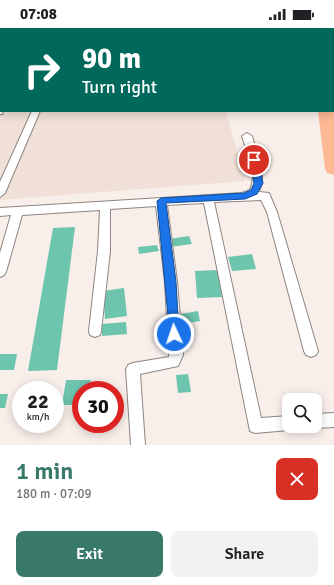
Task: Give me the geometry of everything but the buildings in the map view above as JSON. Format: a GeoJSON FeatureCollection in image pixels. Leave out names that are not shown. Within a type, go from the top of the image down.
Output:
{"type":"FeatureCollection","features":[{"type":"Feature","properties":{"kind":"street"},"geometry":{"type":"LineString","coordinates":[[0,193],[36,112]]}},
{"type":"Feature","properties":{"kind":"street"},"geometry":{"type":"LineString","coordinates":[[245,196],[254,192],[258,183],[258,172],[247,136]]}},
{"type":"Feature","properties":{"kind":"street"},"geometry":{"type":"LineString","coordinates":[[0,212],[208,198],[265,196],[272,212],[311,351]]}},
{"type":"Feature","properties":{"kind":"street"},"geometry":{"type":"LineString","coordinates":[[208,198],[255,426],[282,424]]}},
{"type":"Feature","properties":{"kind":"street"},"geometry":{"type":"LineString","coordinates":[[138,445],[133,369],[173,362],[176,355],[171,282],[161,201]]}},
{"type":"Feature","properties":{"kind":"street"},"geometry":{"type":"LineString","coordinates":[[95,331],[104,251],[105,206]]}},
{"type":"Feature","properties":{"kind":"street"},"geometry":{"type":"LineString","coordinates":[[0,272],[18,211]]}},
{"type":"Feature","properties":{"kind":"street"},"geometry":{"type":"LineString","coordinates":[[322,421],[334,420]]}},
{"type":"Feature","properties":{"kind":"shaded area"},"geometry":{"type":"Polygon","coordinates":[[[0,112],[226,112],[245,181],[0,200],[0,112]]]}},
{"type":"Feature","properties":{"kind":"waterway"},"geometry":{"type":"LineString","coordinates":[[326,112],[334,169]]}},
{"type":"Feature","properties":{"kind":"route"},"geometry":{"type":"LineString","coordinates":[[174,334],[171,282],[161,201],[245,196],[254,192],[258,183],[258,172],[254,160]]}}]}
